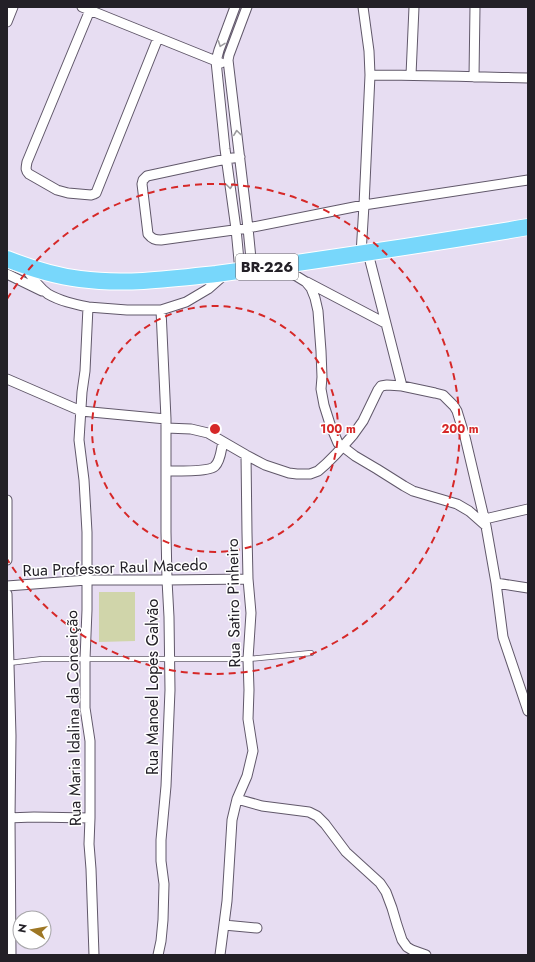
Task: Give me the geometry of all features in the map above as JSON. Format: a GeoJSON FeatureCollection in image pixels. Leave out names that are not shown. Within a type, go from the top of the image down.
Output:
{"type":"FeatureCollection","features":[{"type":"Feature","properties":{"kind":"highway","name":"BR-226"},"geometry":{"type":"LineString","coordinates":[[7,259],[47,273],[79,279],[106,282],[170,279],[280,266],[528,228]]}},
{"type":"Feature","properties":{"kind":"street"},"geometry":{"type":"LineString","coordinates":[[7,22],[13,7]]}},
{"type":"Feature","properties":{"kind":"street"},"geometry":{"type":"LineString","coordinates":[[235,7],[216,61],[240,271]]}},
{"type":"Feature","properties":{"kind":"street"},"geometry":{"type":"LineString","coordinates":[[240,271],[248,228],[228,65],[229,55],[247,7]]}},
{"type":"Feature","properties":{"kind":"street"},"geometry":{"type":"LineString","coordinates":[[364,7],[370,75],[364,205],[364,253],[402,386]]}},
{"type":"Feature","properties":{"kind":"street"},"geometry":{"type":"LineString","coordinates":[[411,75],[414,7]]}},
{"type":"Feature","properties":{"kind":"street"},"geometry":{"type":"LineString","coordinates":[[474,77],[475,7]]}},
{"type":"Feature","properties":{"kind":"street"},"geometry":{"type":"LineString","coordinates":[[158,38],[96,193],[90,195],[68,193],[57,190],[26,172],[27,162],[86,8],[228,65]]}},
{"type":"Feature","properties":{"kind":"street"},"geometry":{"type":"LineString","coordinates":[[370,75],[528,78]]}},
{"type":"Feature","properties":{"kind":"street"},"geometry":{"type":"LineString","coordinates":[[240,157],[147,176],[143,180],[142,184],[148,234],[151,238],[154,240],[161,240],[248,228],[364,205],[528,180]]}},
{"type":"Feature","properties":{"kind":"street"},"geometry":{"type":"LineString","coordinates":[[23,265],[47,293]]}},
{"type":"Feature","properties":{"kind":"street"},"geometry":{"type":"LineString","coordinates":[[280,266],[306,282],[385,323]]}},
{"type":"Feature","properties":{"kind":"street"},"geometry":{"type":"LineString","coordinates":[[7,274],[69,303],[88,307],[127,310],[161,310],[186,302],[240,271]]}},
{"type":"Feature","properties":{"kind":"street"},"geometry":{"type":"LineString","coordinates":[[306,282],[311,288],[318,311],[322,371],[321,389],[324,405],[338,442],[355,456],[404,486],[461,506],[485,523]]}},
{"type":"Feature","properties":{"kind":"street","name":"Rua Maria Idalina da Conceição"},"geometry":{"type":"LineString","coordinates":[[88,307],[86,364],[82,392],[79,440],[84,480],[87,532],[85,708],[90,741],[89,844],[94,955]]}},
{"type":"Feature","properties":{"kind":"street","name":"Rua Manoel Lopes Galvão"},"geometry":{"type":"LineString","coordinates":[[158,955],[163,920],[164,884],[161,861],[161,840],[168,760],[170,690],[167,580],[166,424],[161,310]]}},
{"type":"Feature","properties":{"kind":"street"},"geometry":{"type":"LineString","coordinates":[[7,379],[81,411],[166,424],[179,428],[200,430],[214,435],[246,455],[265,464],[289,473],[305,475],[318,470],[343,447],[363,421],[381,386],[402,386],[443,395],[457,411],[465,437],[485,523],[496,583],[503,637],[528,711]]}},
{"type":"Feature","properties":{"kind":"street"},"geometry":{"type":"LineString","coordinates":[[166,471],[202,470],[216,466],[224,442]]}},
{"type":"Feature","properties":{"kind":"street","name":"Rua Satiro Pinheiro"},"geometry":{"type":"LineString","coordinates":[[237,799],[247,776],[252,751],[248,719],[248,659],[251,613],[248,579],[246,455]]}},
{"type":"Feature","properties":{"kind":"street"},"geometry":{"type":"LineString","coordinates":[[7,500],[7,560]]}},
{"type":"Feature","properties":{"kind":"street"},"geometry":{"type":"LineString","coordinates":[[485,523],[528,509]]}},
{"type":"Feature","properties":{"kind":"street","name":"Rua Professor Raul Macedo"},"geometry":{"type":"LineString","coordinates":[[7,586],[87,580],[248,579]]}},
{"type":"Feature","properties":{"kind":"street"},"geometry":{"type":"LineString","coordinates":[[496,583],[528,588]]}},
{"type":"Feature","properties":{"kind":"street"},"geometry":{"type":"LineString","coordinates":[[7,594],[11,736],[8,818],[11,955]]}},
{"type":"Feature","properties":{"kind":"street"},"geometry":{"type":"LineString","coordinates":[[220,955],[227,901],[232,820],[237,799],[262,806],[296,809],[310,812],[317,816],[326,824],[346,852],[380,883],[386,892],[402,940],[407,947],[426,955]]}},
{"type":"Feature","properties":{"kind":"street"},"geometry":{"type":"LineString","coordinates":[[8,818],[90,818]]}},
{"type":"Feature","properties":{"kind":"street"},"geometry":{"type":"LineString","coordinates":[[224,925],[257,928]]}},
{"type":"Feature","properties":{"kind":"lane"},"geometry":{"type":"LineString","coordinates":[[8,663],[42,659],[248,659],[311,653]]}},
{"type":"Feature","properties":{"kind":"green space"},"geometry":{"type":"Polygon","coordinates":[[[99,592],[135,592],[135,641],[99,642],[99,592]]]}}]}
